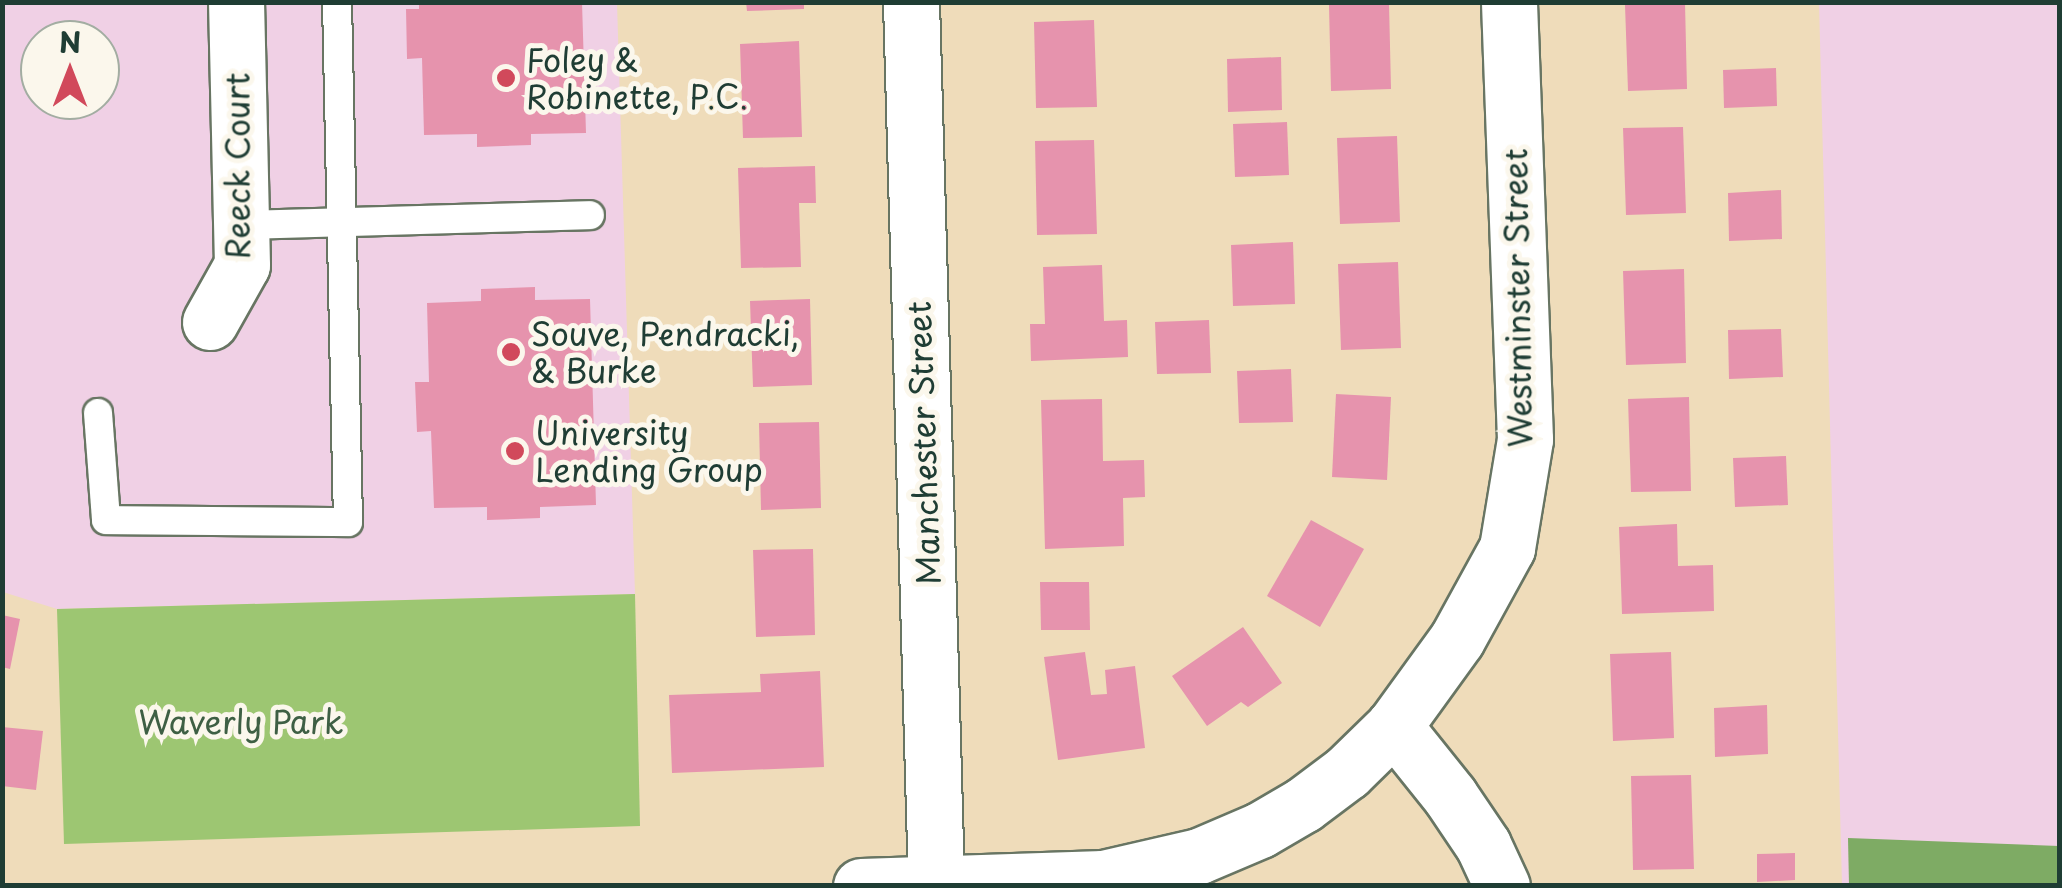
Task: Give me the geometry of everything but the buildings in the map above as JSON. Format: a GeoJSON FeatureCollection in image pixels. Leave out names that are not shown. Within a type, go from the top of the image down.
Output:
{"type":"FeatureCollection","features":[{"type":"Feature","properties":{"kind":"street","name":"Reeck Court"},"geometry":{"type":"LineString","coordinates":[[210,322],[242,265],[236,2]]}},
{"type":"Feature","properties":{"kind":"street","name":"Manchester Street"},"geometry":{"type":"LineString","coordinates":[[911,2],[936,884]]}},
{"type":"Feature","properties":{"kind":"street","name":"Westminster Street"},"geometry":{"type":"LineString","coordinates":[[861,886],[1104,878],[1200,856],[1260,830],[1304,805],[1347,772],[1394,726],[1457,639],[1507,548],[1525,439],[1509,2]]}},
{"type":"Feature","properties":{"kind":"street"},"geometry":{"type":"LineString","coordinates":[[1394,726],[1450,796],[1483,845],[1502,886]]}},
{"type":"Feature","properties":{"kind":"lane"},"geometry":{"type":"LineString","coordinates":[[98,413],[106,520],[348,522],[338,2]]}},
{"type":"Feature","properties":{"kind":"lane"},"geometry":{"type":"LineString","coordinates":[[241,225],[590,216]]}},
{"type":"Feature","properties":{"kind":"shaded area"},"geometry":{"type":"Polygon","coordinates":[[[3,3],[617,3],[635,594],[57,609],[3,592],[3,3]]]}},
{"type":"Feature","properties":{"kind":"shaded area"},"geometry":{"type":"Polygon","coordinates":[[[1819,3],[2059,3],[2059,885],[1842,885],[1819,3]]]}},
{"type":"Feature","properties":{"kind":"green space","name":"Waverly Park"},"geometry":{"type":"Polygon","coordinates":[[[635,594],[640,826],[64,844],[57,609],[635,594]]]}},
{"type":"Feature","properties":{"kind":"green space"},"geometry":{"type":"Polygon","coordinates":[[[1848,838],[2059,846],[2059,885],[1849,885],[1848,838]]]}},
{"type":"Feature","properties":{"kind":"place","name":"Foley & Robinette, P.C."},"geometry":{"type":"Point","coordinates":[506,78]}},
{"type":"Feature","properties":{"kind":"place","name":"Souve, Pendracki, & Burke"},"geometry":{"type":"Point","coordinates":[511,352]}},
{"type":"Feature","properties":{"kind":"place","name":"University Lending Group"},"geometry":{"type":"Point","coordinates":[515,451]}}]}
